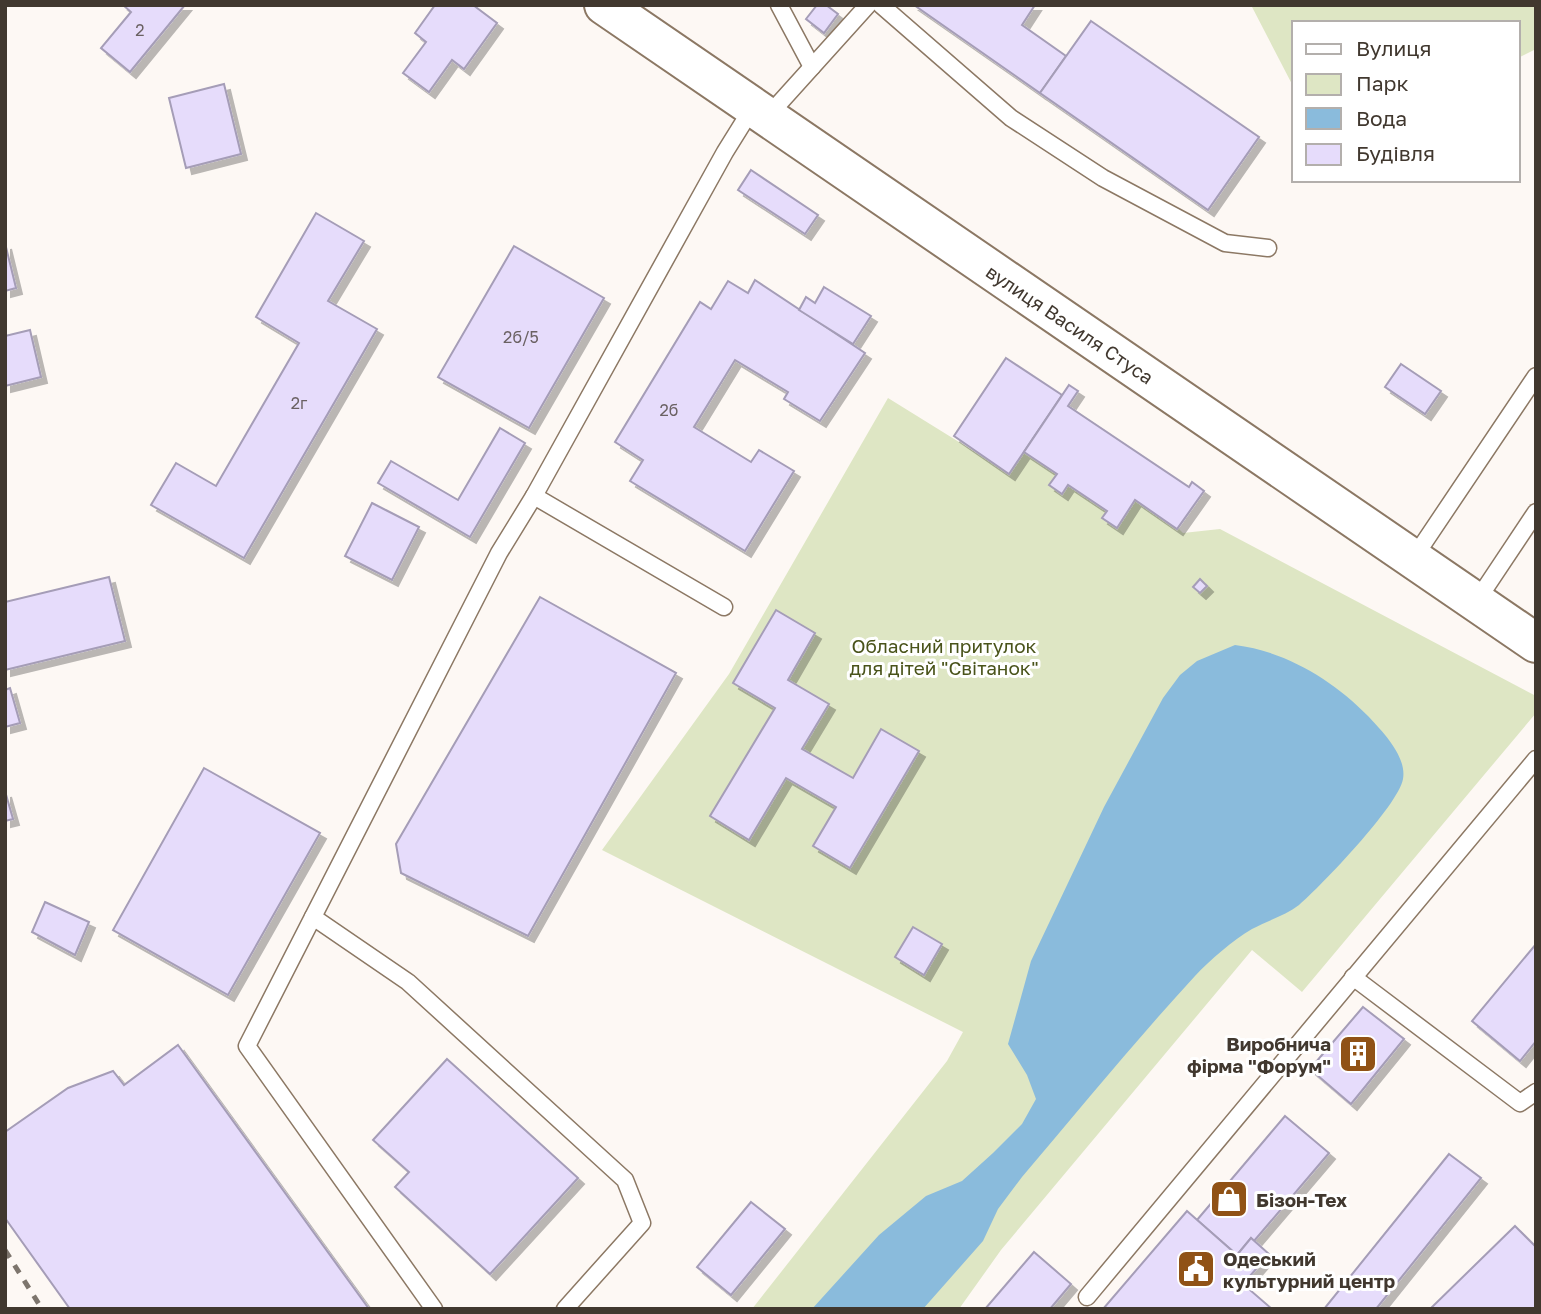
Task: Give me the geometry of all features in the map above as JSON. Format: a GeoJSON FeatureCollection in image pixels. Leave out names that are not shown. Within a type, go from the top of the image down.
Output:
{"type":"FeatureCollection","features":[{"type":"Feature","properties":{"kind":"main road","name":"вулиця Василя Стуса"},"geometry":{"type":"LineString","coordinates":[[604,5],[1536,643]]}},
{"type":"Feature","properties":{"kind":"lane"},"geometry":{"type":"LineString","coordinates":[[779,5],[812,67]]}},
{"type":"Feature","properties":{"kind":"lane"},"geometry":{"type":"LineString","coordinates":[[434,1309],[247,1046],[499,553],[534,496],[725,152],[760,112],[812,67],[868,5]]}},
{"type":"Feature","properties":{"kind":"lane"},"geometry":{"type":"LineString","coordinates":[[881,5],[1011,118],[1103,178],[1225,243],[1268,248]]}},
{"type":"Feature","properties":{"kind":"lane"},"geometry":{"type":"LineString","coordinates":[[1413,559],[1536,376]]}},
{"type":"Feature","properties":{"kind":"lane"},"geometry":{"type":"LineString","coordinates":[[534,496],[724,607]]}},
{"type":"Feature","properties":{"kind":"lane"},"geometry":{"type":"LineString","coordinates":[[1476,602],[1536,512]]}},
{"type":"Feature","properties":{"kind":"lane"},"geometry":{"type":"LineString","coordinates":[[1087,1297],[1536,759]]}},
{"type":"Feature","properties":{"kind":"lane"},"geometry":{"type":"LineString","coordinates":[[313,917],[408,982],[625,1180],[642,1223],[565,1309]]}},
{"type":"Feature","properties":{"kind":"lane"},"geometry":{"type":"LineString","coordinates":[[1353,977],[1520,1103],[1536,1092]]}},
{"type":"Feature","properties":{"kind":"green space"},"geometry":{"type":"Polygon","coordinates":[[[1251,5],[1536,5],[1536,49],[1520,57],[1520,21],[1292,21],[1292,84],[1251,5]]]}},
{"type":"Feature","properties":{"kind":"green space","name":"Обласний притулок для дітей \"Світанок\""},"geometry":{"type":"Polygon","coordinates":[[[1069,385],[1078,391],[1069,406],[1189,487],[1192,482],[1204,491],[1178,528],[1183,533],[1220,529],[1536,696],[1536,713],[1302,992],[1252,950],[1001,1250],[959,1309],[752,1309],[947,1061],[963,1032],[602,850],[729,674],[888,398],[1009,473],[1069,385]]]}},
{"type":"Feature","properties":{"kind":"water"},"geometry":{"type":"Polygon","coordinates":[[[1235,645],[1272,654],[1307,669],[1324,679],[1368,716],[1392,744],[1403,770],[1403,779],[1388,807],[1357,845],[1299,905],[1245,934],[1195,976],[1022,1177],[998,1209],[983,1241],[923,1309],[812,1309],[879,1235],[926,1196],[962,1181],[1022,1124],[1036,1099],[1027,1075],[1008,1044],[1031,961],[1104,807],[1163,698],[1180,675],[1197,661],[1235,645]]]}},
{"type":"Feature","properties":{"kind":"building"},"geometry":{"type":"Polygon","coordinates":[[[123,5],[185,5],[130,72],[101,48],[131,12],[123,5]]]}},
{"type":"Feature","properties":{"kind":"building"},"geometry":{"type":"Polygon","coordinates":[[[435,5],[473,5],[497,23],[464,69],[452,60],[429,92],[403,73],[426,42],[415,33],[435,5]]]}},
{"type":"Feature","properties":{"kind":"building"},"geometry":{"type":"Polygon","coordinates":[[[817,5],[826,5],[838,14],[824,33],[806,19],[817,5]]]}},
{"type":"Feature","properties":{"kind":"building"},"geometry":{"type":"Polygon","coordinates":[[[914,5],[1035,5],[1022,25],[1066,56],[1040,93],[914,5]]]}},
{"type":"Feature","properties":{"kind":"building"},"geometry":{"type":"Polygon","coordinates":[[[1091,21],[1259,137],[1208,210],[1040,93],[1091,21]]]}},
{"type":"Feature","properties":{"kind":"building"},"geometry":{"type":"Polygon","coordinates":[[[224,84],[241,154],[186,168],[169,98],[224,84]]]}},
{"type":"Feature","properties":{"kind":"building"},"geometry":{"type":"Polygon","coordinates":[[[751,170],[818,215],[805,234],[738,190],[751,170]]]}},
{"type":"Feature","properties":{"kind":"building"},"geometry":{"type":"Polygon","coordinates":[[[316,213],[364,241],[328,301],[377,329],[244,558],[151,505],[176,463],[216,486],[299,343],[256,317],[316,213]]]}},
{"type":"Feature","properties":{"kind":"building"},"geometry":{"type":"Polygon","coordinates":[[[5,243],[16,288],[5,291],[5,243]]]}},
{"type":"Feature","properties":{"kind":"building"},"geometry":{"type":"Polygon","coordinates":[[[514,246],[604,298],[529,428],[438,377],[514,246]]]}},
{"type":"Feature","properties":{"kind":"building"},"geometry":{"type":"Polygon","coordinates":[[[755,280],[865,353],[820,421],[784,399],[788,392],[735,360],[694,427],[751,462],[759,450],[794,471],[745,551],[630,481],[643,460],[615,442],[700,302],[711,309],[728,281],[748,293],[755,280]]]}},
{"type":"Feature","properties":{"kind":"building"},"geometry":{"type":"Polygon","coordinates":[[[824,287],[871,316],[853,344],[799,310],[806,297],[815,303],[824,287]]]}},
{"type":"Feature","properties":{"kind":"building"},"geometry":{"type":"Polygon","coordinates":[[[30,330],[41,377],[5,386],[5,336],[30,330]]]}},
{"type":"Feature","properties":{"kind":"building"},"geometry":{"type":"Polygon","coordinates":[[[1006,358],[1062,395],[1009,474],[954,436],[1006,358]]]}},
{"type":"Feature","properties":{"kind":"building"},"geometry":{"type":"Polygon","coordinates":[[[1401,364],[1441,391],[1425,414],[1385,387],[1401,364]]]}},
{"type":"Feature","properties":{"kind":"building"},"geometry":{"type":"Polygon","coordinates":[[[1069,385],[1078,391],[1068,406],[1189,487],[1192,482],[1204,491],[1177,529],[1135,500],[1117,528],[1102,518],[1107,511],[1068,485],[1062,494],[1049,485],[1057,474],[1024,452],[1069,385]]]}},
{"type":"Feature","properties":{"kind":"building"},"geometry":{"type":"Polygon","coordinates":[[[500,428],[525,443],[470,537],[378,483],[391,461],[458,500],[500,428]]]}},
{"type":"Feature","properties":{"kind":"building"},"geometry":{"type":"Polygon","coordinates":[[[372,503],[419,527],[392,580],[345,556],[372,503]]]}},
{"type":"Feature","properties":{"kind":"building"},"geometry":{"type":"Polygon","coordinates":[[[109,577],[125,641],[5,670],[5,602],[109,577]]]}},
{"type":"Feature","properties":{"kind":"building"},"geometry":{"type":"Polygon","coordinates":[[[1200,579],[1207,586],[1200,593],[1193,587],[1200,579]]]}},
{"type":"Feature","properties":{"kind":"building"},"geometry":{"type":"Polygon","coordinates":[[[540,597],[676,673],[528,936],[401,873],[396,844],[540,597]]]}},
{"type":"Feature","properties":{"kind":"building"},"geometry":{"type":"Polygon","coordinates":[[[776,610],[815,633],[788,680],[829,704],[802,749],[853,778],[881,729],[919,751],[850,868],[813,846],[836,807],[786,778],[749,840],[710,816],[775,708],[733,683],[776,610]]]}},
{"type":"Feature","properties":{"kind":"building"},"geometry":{"type":"Polygon","coordinates":[[[10,688],[20,723],[5,727],[5,690],[10,688]]]}},
{"type":"Feature","properties":{"kind":"building"},"geometry":{"type":"Polygon","coordinates":[[[204,768],[320,833],[228,995],[113,930],[204,768]]]}},
{"type":"Feature","properties":{"kind":"building"},"geometry":{"type":"Polygon","coordinates":[[[5,791],[13,819],[5,821],[5,791]]]}},
{"type":"Feature","properties":{"kind":"building"},"geometry":{"type":"Polygon","coordinates":[[[45,902],[89,922],[75,955],[32,932],[45,902]]]}},
{"type":"Feature","properties":{"kind":"building"},"geometry":{"type":"Polygon","coordinates":[[[913,927],[942,944],[924,975],[895,957],[913,927]]]}},
{"type":"Feature","properties":{"kind":"building"},"geometry":{"type":"Polygon","coordinates":[[[1536,944],[1536,1041],[1520,1061],[1472,1021],[1536,944]]]}},
{"type":"Feature","properties":{"kind":"building","name":"Виробнича фірма \"Форум\""},"geometry":{"type":"Polygon","coordinates":[[[1363,1007],[1404,1039],[1351,1104],[1310,1069],[1363,1007]]]}},
{"type":"Feature","properties":{"kind":"building"},"geometry":{"type":"Polygon","coordinates":[[[178,1045],[369,1309],[70,1309],[5,1218],[5,1132],[68,1088],[113,1071],[124,1085],[178,1045]]]}},
{"type":"Feature","properties":{"kind":"building"},"geometry":{"type":"Polygon","coordinates":[[[447,1059],[578,1178],[490,1274],[395,1187],[409,1172],[373,1140],[447,1059]]]}},
{"type":"Feature","properties":{"kind":"building"},"geometry":{"type":"Polygon","coordinates":[[[1285,1116],[1329,1153],[1254,1241],[1251,1238],[1237,1255],[1197,1220],[1285,1116]]]}},
{"type":"Feature","properties":{"kind":"building"},"geometry":{"type":"Polygon","coordinates":[[[1449,1154],[1481,1178],[1376,1309],[1324,1309],[1449,1154]]]}},
{"type":"Feature","properties":{"kind":"building"},"geometry":{"type":"Polygon","coordinates":[[[751,1202],[785,1229],[731,1295],[697,1267],[751,1202]]]}},
{"type":"Feature","properties":{"kind":"building","name":"Одеський культурний центр"},"geometry":{"type":"Polygon","coordinates":[[[1187,1211],[1237,1255],[1251,1238],[1269,1254],[1243,1284],[1272,1309],[1103,1309],[1187,1211]]]}},
{"type":"Feature","properties":{"kind":"building"},"geometry":{"type":"Polygon","coordinates":[[[1515,1226],[1536,1247],[1536,1309],[1430,1309],[1515,1226]]]}},
{"type":"Feature","properties":{"kind":"building"},"geometry":{"type":"Polygon","coordinates":[[[1034,1252],[1071,1284],[1050,1309],[985,1309],[1034,1252]]]}},
{"type":"Feature","properties":{"kind":"railway"},"geometry":{"type":"LineString","coordinates":[[5,1250],[42,1309]]}},
{"type":"Feature","properties":{"kind":"place","name":"Виробнича фірма \"Форум\""},"geometry":{"type":"Point","coordinates":[1358,1054]}},
{"type":"Feature","properties":{"kind":"place","name":"Бізон-Тех"},"geometry":{"type":"Point","coordinates":[1229,1199]}},
{"type":"Feature","properties":{"kind":"place","name":"Одеський культурний центр"},"geometry":{"type":"Point","coordinates":[1196,1269]}}]}
